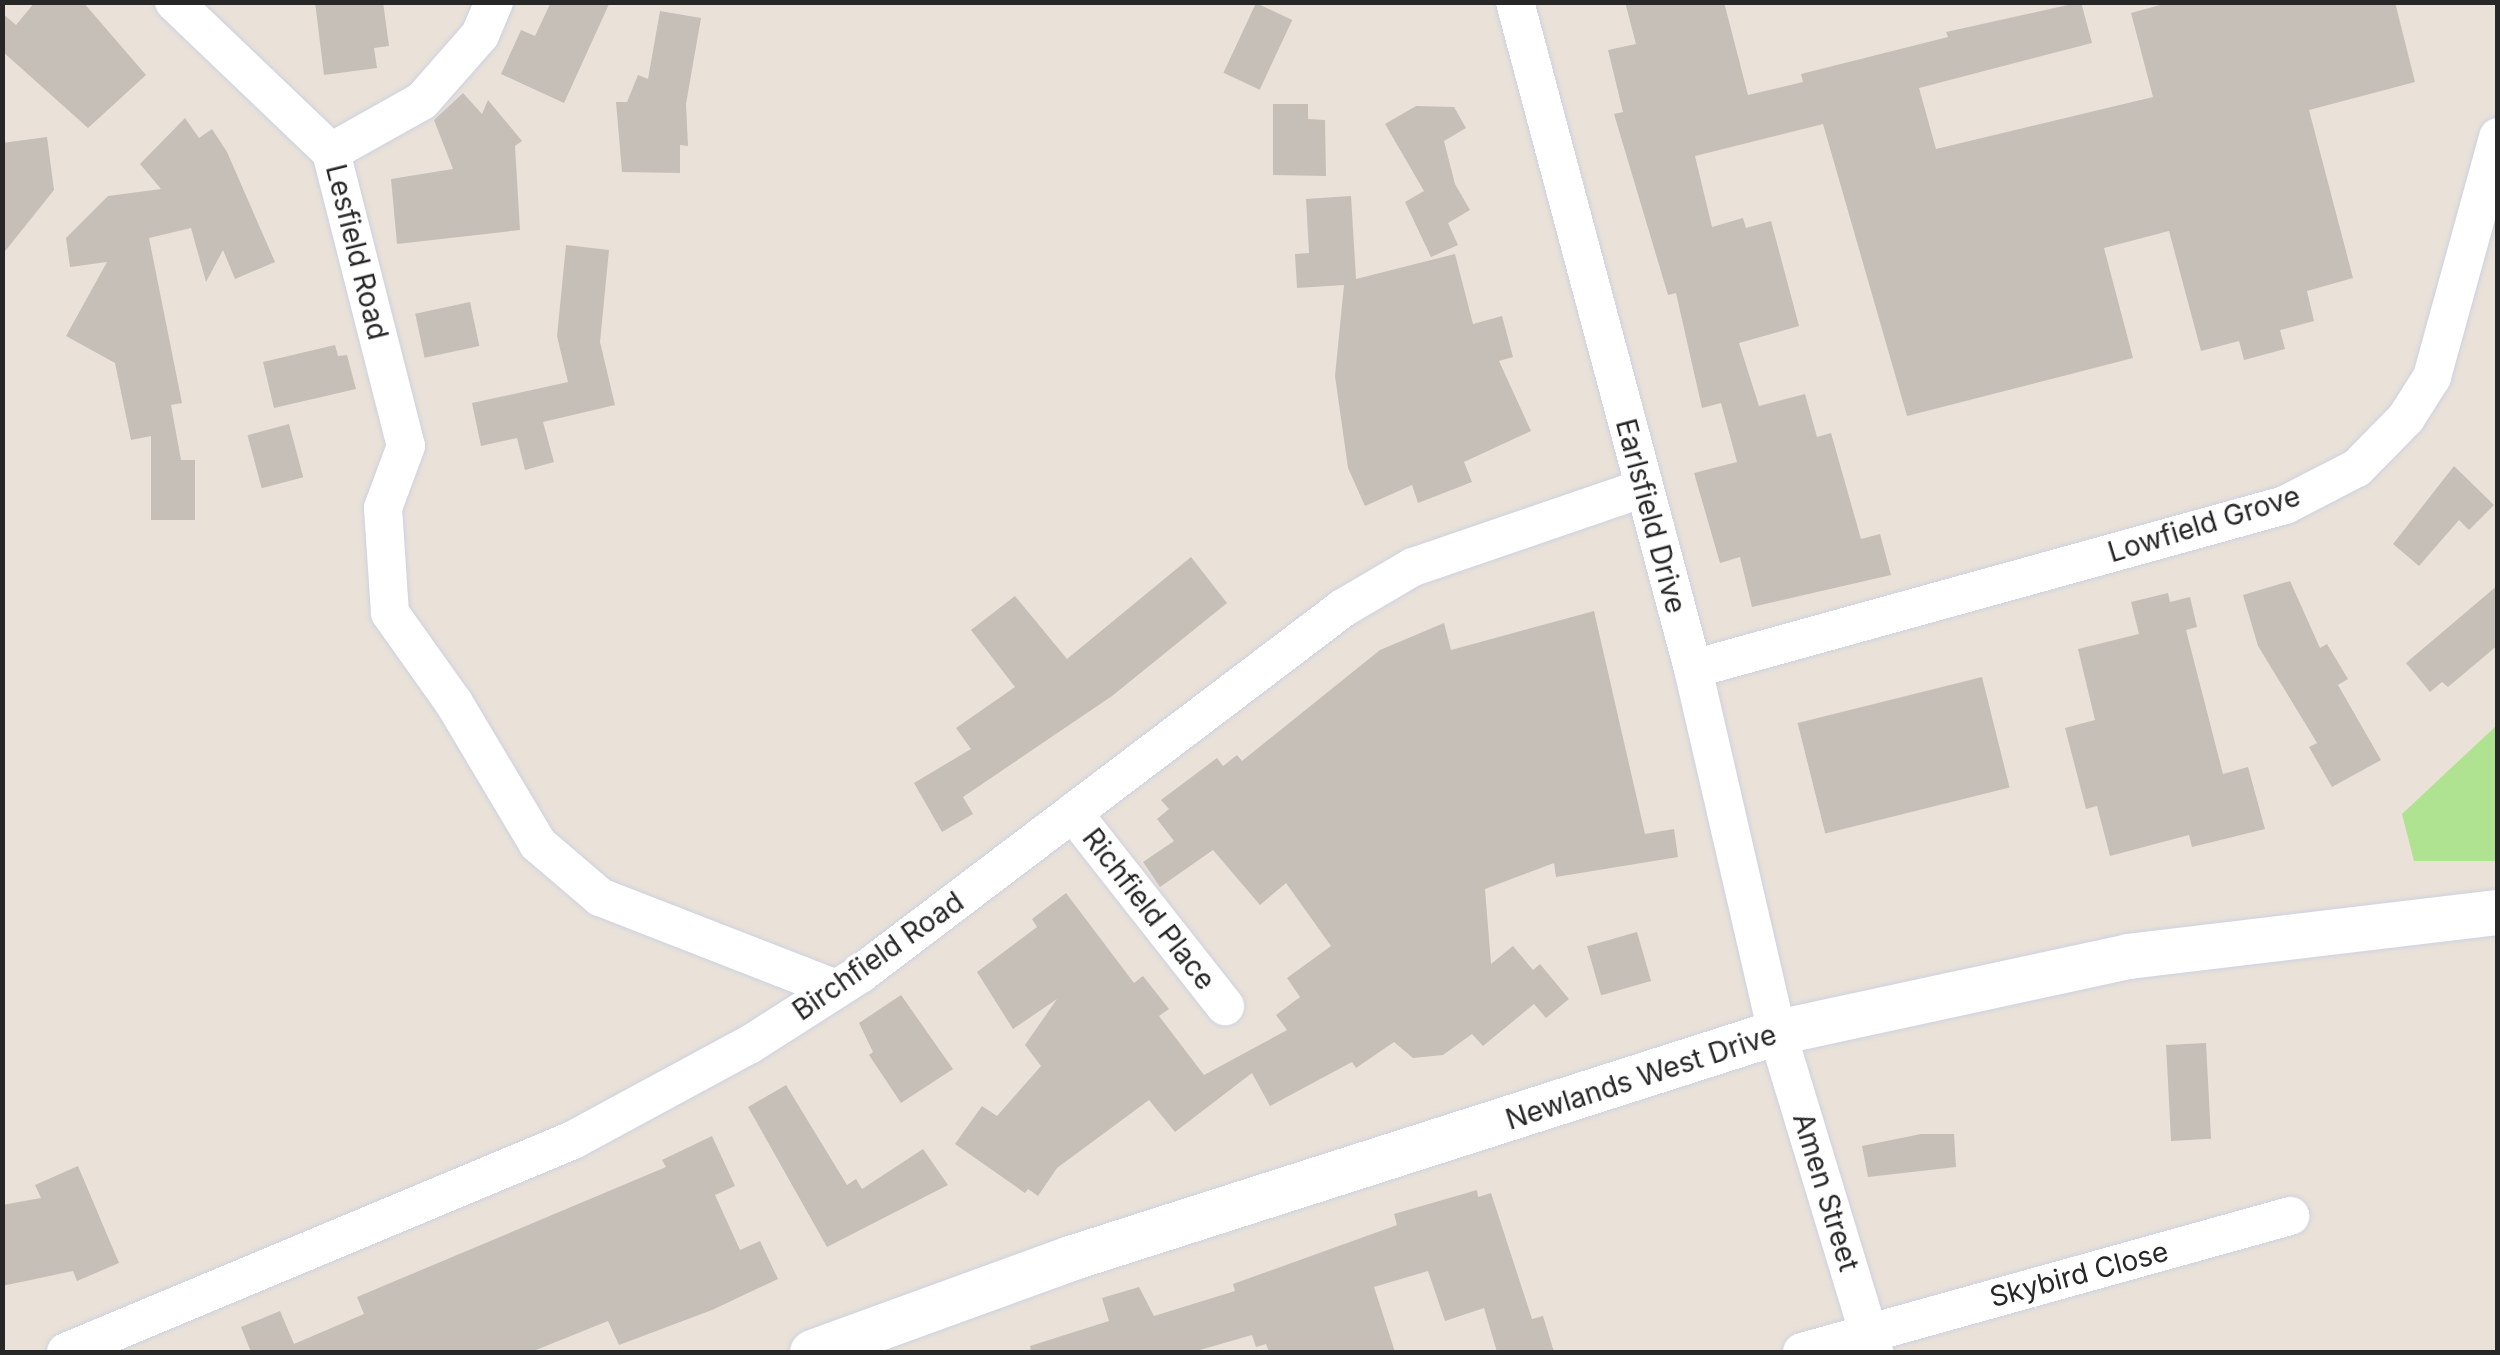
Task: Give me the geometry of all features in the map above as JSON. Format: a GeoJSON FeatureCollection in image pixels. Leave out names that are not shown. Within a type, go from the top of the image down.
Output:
{"type":"FeatureCollection","features":[{"type":"Feature","properties":{"kind":"street","name":"Lesfield Road"},"geometry":{"type":"LineString","coordinates":[[174,2],[331,152],[406,446],[383,508],[390,612],[454,703],[538,844],[600,898],[836,989]]}},
{"type":"Feature","properties":{"kind":"street"},"geometry":{"type":"LineString","coordinates":[[331,152],[422,101],[480,35],[494,2]]}},
{"type":"Feature","properties":{"kind":"street","name":"Earlsfield Drive"},"geometry":{"type":"LineString","coordinates":[[1514,2],[1693,669],[1778,1032]]}},
{"type":"Feature","properties":{"kind":"street","name":"Lowfield Grove"},"geometry":{"type":"LineString","coordinates":[[1693,669],[2285,505],[2357,468],[2406,418],[2432,377],[2498,137]]}},
{"type":"Feature","properties":{"kind":"street","name":"Birchfield Road"},"geometry":{"type":"LineString","coordinates":[[66,1352],[573,1140],[836,989],[1343,608],[1413,567],[1644,488]]}},
{"type":"Feature","properties":{"kind":"street","name":"Richfield Place"},"geometry":{"type":"LineString","coordinates":[[1073,813],[1225,1006]]}},
{"type":"Feature","properties":{"kind":"street","name":"Newlands West Drive"},"geometry":{"type":"LineString","coordinates":[[812,1352],[1070,1258],[1778,1032],[2128,956],[2290,932],[2498,912]]}},
{"type":"Feature","properties":{"kind":"street","name":"Amen Street"},"geometry":{"type":"LineString","coordinates":[[1778,1032],[1871,1342]]}},
{"type":"Feature","properties":{"kind":"street","name":"Skybird Close"},"geometry":{"type":"LineString","coordinates":[[1802,1352],[1871,1342],[2290,1216]]}},
{"type":"Feature","properties":{"kind":"green space"},"geometry":{"type":"Polygon","coordinates":[[[2497,725],[2497,861],[2414,861],[2402,814],[2497,725]]]}},
{"type":"Feature","properties":{"kind":"building"},"geometry":{"type":"Polygon","coordinates":[[[35,2],[83,2],[146,75],[88,128],[2,51],[2,13],[16,25],[35,2]]]}},
{"type":"Feature","properties":{"kind":"building"},"geometry":{"type":"Polygon","coordinates":[[[315,2],[383,2],[389,46],[374,48],[377,68],[324,75],[315,2]]]}},
{"type":"Feature","properties":{"kind":"building"},"geometry":{"type":"Polygon","coordinates":[[[551,2],[610,2],[564,103],[501,74],[521,30],[535,36],[551,2]]]}},
{"type":"Feature","properties":{"kind":"building"},"geometry":{"type":"Polygon","coordinates":[[[1625,2],[1724,2],[1748,95],[1803,82],[1801,74],[1948,37],[1946,32],[2081,2],[2092,43],[1919,88],[1936,149],[2153,97],[2131,13],[2171,2],[2395,2],[2415,82],[2309,110],[2353,278],[2307,291],[2314,321],[2280,330],[2285,349],[2244,360],[2239,341],[2201,351],[2169,231],[2104,248],[2133,358],[1907,416],[1823,124],[1695,156],[1712,227],[1743,218],[1746,228],[1771,221],[1799,326],[1739,343],[1759,406],[1805,394],[1817,437],[1831,433],[1861,539],[1880,534],[1891,575],[1752,607],[1740,557],[1720,563],[1694,473],[1737,462],[1721,403],[1702,408],[1676,293],[1668,295],[1614,114],[1623,112],[1608,50],[1636,44],[1625,2]]]}},
{"type":"Feature","properties":{"kind":"building"},"geometry":{"type":"Polygon","coordinates":[[[1256,3],[1292,20],[1260,90],[1223,73],[1256,3]]]}},
{"type":"Feature","properties":{"kind":"building"},"geometry":{"type":"Polygon","coordinates":[[[660,11],[701,18],[686,104],[688,146],[680,145],[680,173],[622,172],[616,102],[627,102],[638,75],[648,79],[660,11]]]}},
{"type":"Feature","properties":{"kind":"building"},"geometry":{"type":"Polygon","coordinates":[[[463,93],[482,114],[488,100],[522,141],[515,146],[520,230],[397,244],[391,179],[453,169],[434,120],[463,93]]]}},
{"type":"Feature","properties":{"kind":"building"},"geometry":{"type":"Polygon","coordinates":[[[1273,104],[1308,104],[1308,119],[1325,120],[1326,176],[1273,175],[1273,104]]]}},
{"type":"Feature","properties":{"kind":"building"},"geometry":{"type":"Polygon","coordinates":[[[1416,106],[1454,107],[1466,128],[1444,141],[1455,184],[1470,210],[1448,223],[1458,245],[1431,257],[1405,202],[1424,191],[1385,124],[1416,106]]]}},
{"type":"Feature","properties":{"kind":"building"},"geometry":{"type":"Polygon","coordinates":[[[185,118],[199,138],[212,129],[227,152],[275,262],[235,279],[223,250],[206,282],[191,228],[149,238],[182,403],[171,405],[181,460],[195,460],[195,520],[151,520],[151,436],[131,440],[115,363],[66,336],[107,262],[70,267],[66,238],[108,196],[161,189],[140,164],[185,118]]]}},
{"type":"Feature","properties":{"kind":"building"},"geometry":{"type":"Polygon","coordinates":[[[47,137],[54,190],[2,255],[2,143],[47,137]]]}},
{"type":"Feature","properties":{"kind":"building"},"geometry":{"type":"Polygon","coordinates":[[[1351,196],[1356,279],[1455,254],[1473,324],[1502,316],[1513,357],[1499,361],[1531,431],[1464,462],[1472,482],[1418,503],[1412,485],[1365,506],[1348,468],[1335,376],[1344,285],[1297,288],[1295,254],[1309,253],[1306,199],[1351,196]]]}},
{"type":"Feature","properties":{"kind":"building"},"geometry":{"type":"Polygon","coordinates":[[[566,245],[609,250],[600,342],[615,405],[543,422],[554,462],[525,470],[517,438],[481,446],[472,403],[568,382],[557,336],[566,245]]]}},
{"type":"Feature","properties":{"kind":"building"},"geometry":{"type":"Polygon","coordinates":[[[470,302],[479,346],[425,358],[415,314],[470,302]]]}},
{"type":"Feature","properties":{"kind":"building"},"geometry":{"type":"Polygon","coordinates":[[[335,345],[338,356],[347,355],[356,389],[274,408],[263,362],[335,345]]]}},
{"type":"Feature","properties":{"kind":"building"},"geometry":{"type":"Polygon","coordinates":[[[289,424],[303,477],[262,488],[247,435],[289,424]]]}},
{"type":"Feature","properties":{"kind":"building"},"geometry":{"type":"Polygon","coordinates":[[[2454,466],[2494,505],[2469,530],[2459,520],[2419,566],[2393,544],[2454,466]]]}},
{"type":"Feature","properties":{"kind":"building"},"geometry":{"type":"Polygon","coordinates":[[[1191,557],[1227,603],[1112,696],[963,797],[973,814],[942,832],[914,783],[971,749],[956,728],[1015,687],[971,630],[1015,596],[1067,659],[1191,557]]]}},
{"type":"Feature","properties":{"kind":"building"},"geometry":{"type":"Polygon","coordinates":[[[2290,581],[2320,648],[2327,644],[2348,679],[2338,685],[2381,760],[2332,787],[2309,747],[2317,743],[2258,646],[2243,595],[2290,581]]]}},
{"type":"Feature","properties":{"kind":"building"},"geometry":{"type":"Polygon","coordinates":[[[2498,585],[2498,645],[2448,687],[2442,682],[2430,692],[2406,663],[2498,585]]]}},
{"type":"Feature","properties":{"kind":"building"},"geometry":{"type":"Polygon","coordinates":[[[2168,593],[2170,602],[2190,597],[2197,627],[2186,630],[2223,774],[2248,767],[2265,829],[2192,847],[2189,835],[2110,856],[2097,806],[2086,809],[2065,728],[2095,720],[2078,649],[2139,634],[2131,602],[2168,593]]]}},
{"type":"Feature","properties":{"kind":"building"},"geometry":{"type":"Polygon","coordinates":[[[1594,611],[1645,834],[1674,829],[1678,857],[1556,877],[1554,863],[1485,889],[1491,964],[1513,946],[1533,970],[1540,964],[1569,999],[1546,1018],[1534,1004],[1483,1046],[1472,1034],[1443,1055],[1413,1058],[1394,1042],[1356,1068],[1352,1062],[1270,1106],[1252,1073],[1175,1132],[1149,1100],[1057,1168],[1038,1196],[1028,1189],[1025,1193],[955,1144],[982,1106],[997,1116],[1041,1066],[1025,1045],[1057,999],[1013,1029],[977,972],[1037,927],[1032,919],[1066,893],[1134,983],[1143,976],[1169,1009],[1159,1016],[1204,1075],[1287,1030],[1276,1015],[1300,997],[1287,978],[1331,946],[1286,883],[1260,905],[1213,850],[1160,887],[1143,862],[1174,841],[1157,819],[1169,809],[1161,800],[1217,758],[1223,766],[1237,755],[1242,761],[1380,650],[1444,623],[1451,650],[1594,611]]]}},
{"type":"Feature","properties":{"kind":"building"},"geometry":{"type":"Polygon","coordinates":[[[1982,677],[2010,788],[1825,834],[1798,723],[1982,677]]]}},
{"type":"Feature","properties":{"kind":"building"},"geometry":{"type":"Polygon","coordinates":[[[1637,932],[1651,981],[1601,995],[1587,946],[1637,932]]]}},
{"type":"Feature","properties":{"kind":"building"},"geometry":{"type":"Polygon","coordinates":[[[901,995],[953,1069],[901,1103],[869,1055],[873,1052],[859,1023],[901,995]]]}},
{"type":"Feature","properties":{"kind":"building"},"geometry":{"type":"Polygon","coordinates":[[[2206,1043],[2211,1139],[2171,1141],[2166,1045],[2206,1043]]]}},
{"type":"Feature","properties":{"kind":"building"},"geometry":{"type":"Polygon","coordinates":[[[786,1085],[847,1185],[856,1179],[862,1189],[923,1149],[948,1185],[827,1247],[748,1107],[786,1085]]]}},
{"type":"Feature","properties":{"kind":"building"},"geometry":{"type":"Polygon","coordinates":[[[1921,1134],[1954,1134],[1956,1167],[1868,1177],[1862,1146],[1921,1134]]]}},
{"type":"Feature","properties":{"kind":"building"},"geometry":{"type":"Polygon","coordinates":[[[712,1136],[735,1186],[715,1195],[740,1250],[760,1241],[778,1279],[712,1310],[619,1345],[608,1321],[531,1352],[251,1352],[241,1327],[280,1311],[294,1344],[364,1314],[357,1297],[666,1167],[662,1160],[712,1136]]]}},
{"type":"Feature","properties":{"kind":"building"},"geometry":{"type":"Polygon","coordinates":[[[78,1166],[119,1263],[77,1281],[73,1271],[2,1286],[2,1205],[41,1198],[35,1185],[78,1166]]]}},
{"type":"Feature","properties":{"kind":"building"},"geometry":{"type":"Polygon","coordinates":[[[1477,1190],[1478,1197],[1491,1193],[1532,1319],[1543,1316],[1554,1352],[1497,1352],[1484,1308],[1445,1321],[1428,1271],[1374,1287],[1395,1352],[1269,1352],[1266,1344],[1256,1347],[1252,1335],[1193,1352],[1031,1352],[1030,1346],[1109,1321],[1102,1298],[1139,1287],[1154,1316],[1235,1291],[1233,1284],[1397,1225],[1394,1214],[1477,1190]]]}}]}
